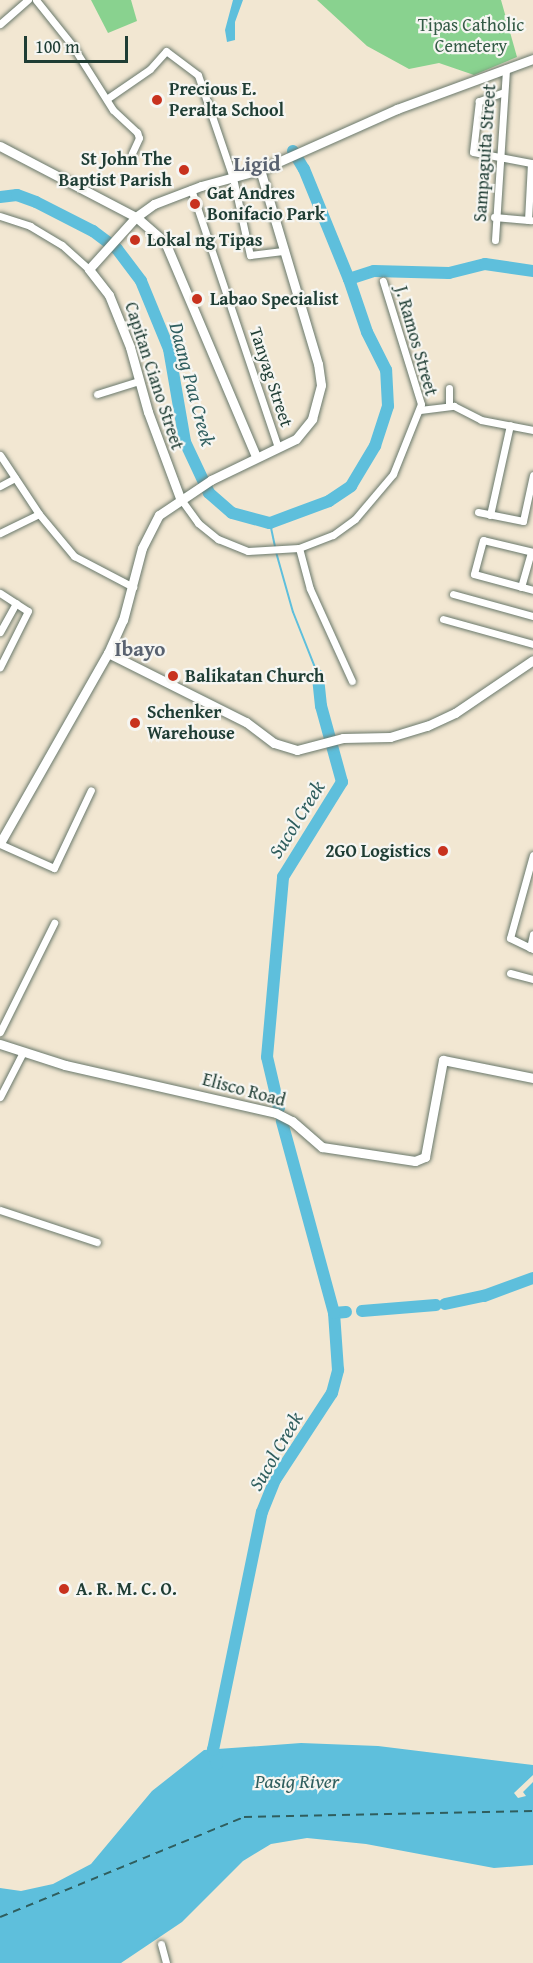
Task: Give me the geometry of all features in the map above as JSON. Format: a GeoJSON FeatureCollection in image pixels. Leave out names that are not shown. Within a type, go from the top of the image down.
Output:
{"type":"FeatureCollection","features":[{"type":"Feature","properties":{"kind":"main road"},"geometry":{"type":"LineString","coordinates":[[89,269],[136,217],[154,204],[191,189],[260,170],[305,149],[533,59]]}},
{"type":"Feature","properties":{"kind":"main road"},"geometry":{"type":"LineString","coordinates":[[0,146],[136,217],[165,242],[256,456]]}},
{"type":"Feature","properties":{"kind":"main road"},"geometry":{"type":"LineString","coordinates":[[0,844],[108,653],[133,587],[149,532],[159,515],[180,498],[199,487],[256,456],[296,439],[312,418],[321,386],[318,364],[260,170]]}},
{"type":"Feature","properties":{"kind":"main road","name":"Capitan Ciano Street"},"geometry":{"type":"LineString","coordinates":[[89,269],[109,295],[180,498]]}},
{"type":"Feature","properties":{"kind":"main road"},"geometry":{"type":"LineString","coordinates":[[108,653],[246,722],[279,745],[297,750],[338,740],[390,737],[427,726],[463,708],[533,660]]}},
{"type":"Feature","properties":{"kind":"main road","name":"Elisco Road"},"geometry":{"type":"LineString","coordinates":[[0,1044],[22,1052],[276,1113],[292,1121],[322,1147],[415,1161],[425,1157],[443,1060],[533,1078]]}},
{"type":"Feature","properties":{"kind":"street"},"geometry":{"type":"LineString","coordinates":[[0,24],[28,0]]}},
{"type":"Feature","properties":{"kind":"street"},"geometry":{"type":"LineString","coordinates":[[36,0],[108,98],[113,110],[138,135],[132,153]]}},
{"type":"Feature","properties":{"kind":"street"},"geometry":{"type":"LineString","coordinates":[[108,98],[150,69],[166,51],[200,78],[232,178],[250,255],[285,251]]}},
{"type":"Feature","properties":{"kind":"street","name":"Sampaguita Street"},"geometry":{"type":"LineString","coordinates":[[495,240],[494,217],[506,68]]}},
{"type":"Feature","properties":{"kind":"street"},"geometry":{"type":"LineString","coordinates":[[494,217],[531,220],[531,163],[473,152],[479,101],[504,92]]}},
{"type":"Feature","properties":{"kind":"street","name":"Tanyag Street"},"geometry":{"type":"LineString","coordinates":[[191,189],[279,448]]}},
{"type":"Feature","properties":{"kind":"street"},"geometry":{"type":"LineString","coordinates":[[0,216],[30,226],[62,245],[89,269]]}},
{"type":"Feature","properties":{"kind":"street","name":"J. Ramos Street"},"geometry":{"type":"LineString","coordinates":[[180,498],[198,523],[218,539],[248,551],[271,553],[299,548],[333,535],[355,519],[384,488],[420,410],[419,393],[383,281]]}},
{"type":"Feature","properties":{"kind":"street"},"geometry":{"type":"LineString","coordinates":[[97,394],[139,381]]}},
{"type":"Feature","properties":{"kind":"street"},"geometry":{"type":"LineString","coordinates":[[449,388],[449,406]]}},
{"type":"Feature","properties":{"kind":"street","name":"J. Ramos Street"},"geometry":{"type":"LineString","coordinates":[[420,410],[449,406],[482,420],[533,430]]}},
{"type":"Feature","properties":{"kind":"street"},"geometry":{"type":"LineString","coordinates":[[490,514],[510,424]]}},
{"type":"Feature","properties":{"kind":"street"},"geometry":{"type":"LineString","coordinates":[[0,455],[39,514],[74,556],[133,587]]}},
{"type":"Feature","properties":{"kind":"street"},"geometry":{"type":"LineString","coordinates":[[478,512],[523,521],[533,475]]}},
{"type":"Feature","properties":{"kind":"street"},"geometry":{"type":"LineString","coordinates":[[0,486],[15,478]]}},
{"type":"Feature","properties":{"kind":"street"},"geometry":{"type":"LineString","coordinates":[[0,533],[39,514]]}},
{"type":"Feature","properties":{"kind":"street"},"geometry":{"type":"LineString","coordinates":[[521,586],[532,552],[483,540],[474,574],[533,590]]}},
{"type":"Feature","properties":{"kind":"street"},"geometry":{"type":"LineString","coordinates":[[299,548],[310,589],[352,681]]}},
{"type":"Feature","properties":{"kind":"street"},"geometry":{"type":"LineString","coordinates":[[0,593],[16,603],[28,615],[0,667]]}},
{"type":"Feature","properties":{"kind":"street"},"geometry":{"type":"LineString","coordinates":[[453,594],[533,616]]}},
{"type":"Feature","properties":{"kind":"street"},"geometry":{"type":"LineString","coordinates":[[0,632],[16,603]]}},
{"type":"Feature","properties":{"kind":"street"},"geometry":{"type":"LineString","coordinates":[[442,619],[533,644]]}},
{"type":"Feature","properties":{"kind":"street"},"geometry":{"type":"LineString","coordinates":[[0,844],[54,867],[92,790]]}},
{"type":"Feature","properties":{"kind":"street"},"geometry":{"type":"LineString","coordinates":[[533,855],[510,938],[531,948],[533,933]]}},
{"type":"Feature","properties":{"kind":"street"},"geometry":{"type":"LineString","coordinates":[[0,1032],[54,923]]}},
{"type":"Feature","properties":{"kind":"street"},"geometry":{"type":"LineString","coordinates":[[510,973],[533,979]]}},
{"type":"Feature","properties":{"kind":"street"},"geometry":{"type":"LineString","coordinates":[[0,1097],[22,1052]]}},
{"type":"Feature","properties":{"kind":"street"},"geometry":{"type":"LineString","coordinates":[[0,1210],[97,1242]]}},
{"type":"Feature","properties":{"kind":"street"},"geometry":{"type":"LineString","coordinates":[[161,1944],[166,1963]]}},
{"type":"Feature","properties":{"kind":"green space"},"geometry":{"type":"Polygon","coordinates":[[[91,0],[131,0],[137,21],[108,33],[91,0]]]}},
{"type":"Feature","properties":{"kind":"green space","name":"Tipas Catholic Cemetery"},"geometry":{"type":"Polygon","coordinates":[[[317,0],[501,0],[517,57],[474,75],[439,63],[409,69],[367,46],[317,0]]]}},
{"type":"Feature","properties":{"kind":"water"},"geometry":{"type":"Polygon","coordinates":[[[233,0],[243,0],[235,22],[235,40],[227,42],[225,30],[233,0]]]}},
{"type":"Feature","properties":{"kind":"water","name":"Pasig River"},"geometry":{"type":"Polygon","coordinates":[[[301,1743],[378,1746],[533,1765],[533,1865],[494,1868],[366,1844],[307,1838],[271,1844],[243,1861],[182,1922],[121,1963],[0,1963],[0,1888],[21,1891],[53,1884],[91,1864],[152,1791],[204,1750],[301,1743]]]}},
{"type":"Feature","properties":{"kind":"pier"},"geometry":{"type":"Polygon","coordinates":[[[533,1775],[533,1782],[523,1792],[526,1796],[518,1798],[514,1793],[533,1775]]]}},
{"type":"Feature","properties":{"kind":"waterway"},"geometry":{"type":"LineString","coordinates":[[293,151],[304,169],[349,279]]}},
{"type":"Feature","properties":{"kind":"waterway","name":"Daang Paa Creek"},"geometry":{"type":"LineString","coordinates":[[0,197],[17,195],[36,202],[93,231],[117,249],[141,281],[169,349],[185,442],[209,493],[232,513],[270,523],[329,501],[351,486],[375,446],[388,406],[386,370],[367,332],[349,279],[374,271],[449,273],[485,264],[533,271]]}},
{"type":"Feature","properties":{"kind":"waterway","name":"Sucol Creek"},"geometry":{"type":"LineString","coordinates":[[270,523],[275,547]]}},
{"type":"Feature","properties":{"kind":"waterway","name":"Sucol Creek"},"geometry":{"type":"LineString","coordinates":[[276,552],[293,612],[318,675]]}},
{"type":"Feature","properties":{"kind":"waterway","name":"Sucol Creek"},"geometry":{"type":"LineString","coordinates":[[279,1108],[267,1057],[283,877],[342,782],[321,706],[318,675]]}},
{"type":"Feature","properties":{"kind":"waterway","name":"Sucol Creek"},"geometry":{"type":"LineString","coordinates":[[217,1764],[213,1750],[262,1512],[275,1480],[332,1393],[338,1370],[334,1313],[282,1121]]}},
{"type":"Feature","properties":{"kind":"waterway"},"geometry":{"type":"LineString","coordinates":[[445,1304],[484,1296],[533,1278]]}},
{"type":"Feature","properties":{"kind":"waterway"},"geometry":{"type":"LineString","coordinates":[[362,1311],[436,1305]]}},
{"type":"Feature","properties":{"kind":"waterway"},"geometry":{"type":"LineString","coordinates":[[334,1313],[346,1312]]}},
{"type":"Feature","properties":{"kind":"ferry route"},"geometry":{"type":"LineString","coordinates":[[0,1917],[244,1817],[533,1811]]}},
{"type":"Feature","properties":{"kind":"place","name":"Precious E. Peralta School"},"geometry":{"type":"Point","coordinates":[157,100]}},
{"type":"Feature","properties":{"kind":"place","name":"St John The Baptist Parish"},"geometry":{"type":"Point","coordinates":[184,170]}},
{"type":"Feature","properties":{"kind":"place","name":"Gat Andres Bonifacio Park"},"geometry":{"type":"Point","coordinates":[195,204]}},
{"type":"Feature","properties":{"kind":"place","name":"Lokal ng Tipas"},"geometry":{"type":"Point","coordinates":[135,240]}},
{"type":"Feature","properties":{"kind":"place","name":"Labao Specialist"},"geometry":{"type":"Point","coordinates":[197,299]}},
{"type":"Feature","properties":{"kind":"place","name":"Balikatan Church"},"geometry":{"type":"Point","coordinates":[173,676]}},
{"type":"Feature","properties":{"kind":"place","name":"Schenker Warehouse"},"geometry":{"type":"Point","coordinates":[135,723]}},
{"type":"Feature","properties":{"kind":"place","name":"2GO Logistics"},"geometry":{"type":"Point","coordinates":[443,851]}},
{"type":"Feature","properties":{"kind":"place","name":"A. R. M. C. O."},"geometry":{"type":"Point","coordinates":[64,1589]}},
{"type":"Feature","properties":{"kind":"district","name":"Ligid"},"geometry":{"type":"Point","coordinates":[257,164]}},
{"type":"Feature","properties":{"kind":"district","name":"Ibayo"},"geometry":{"type":"Point","coordinates":[140,649]}}]}
